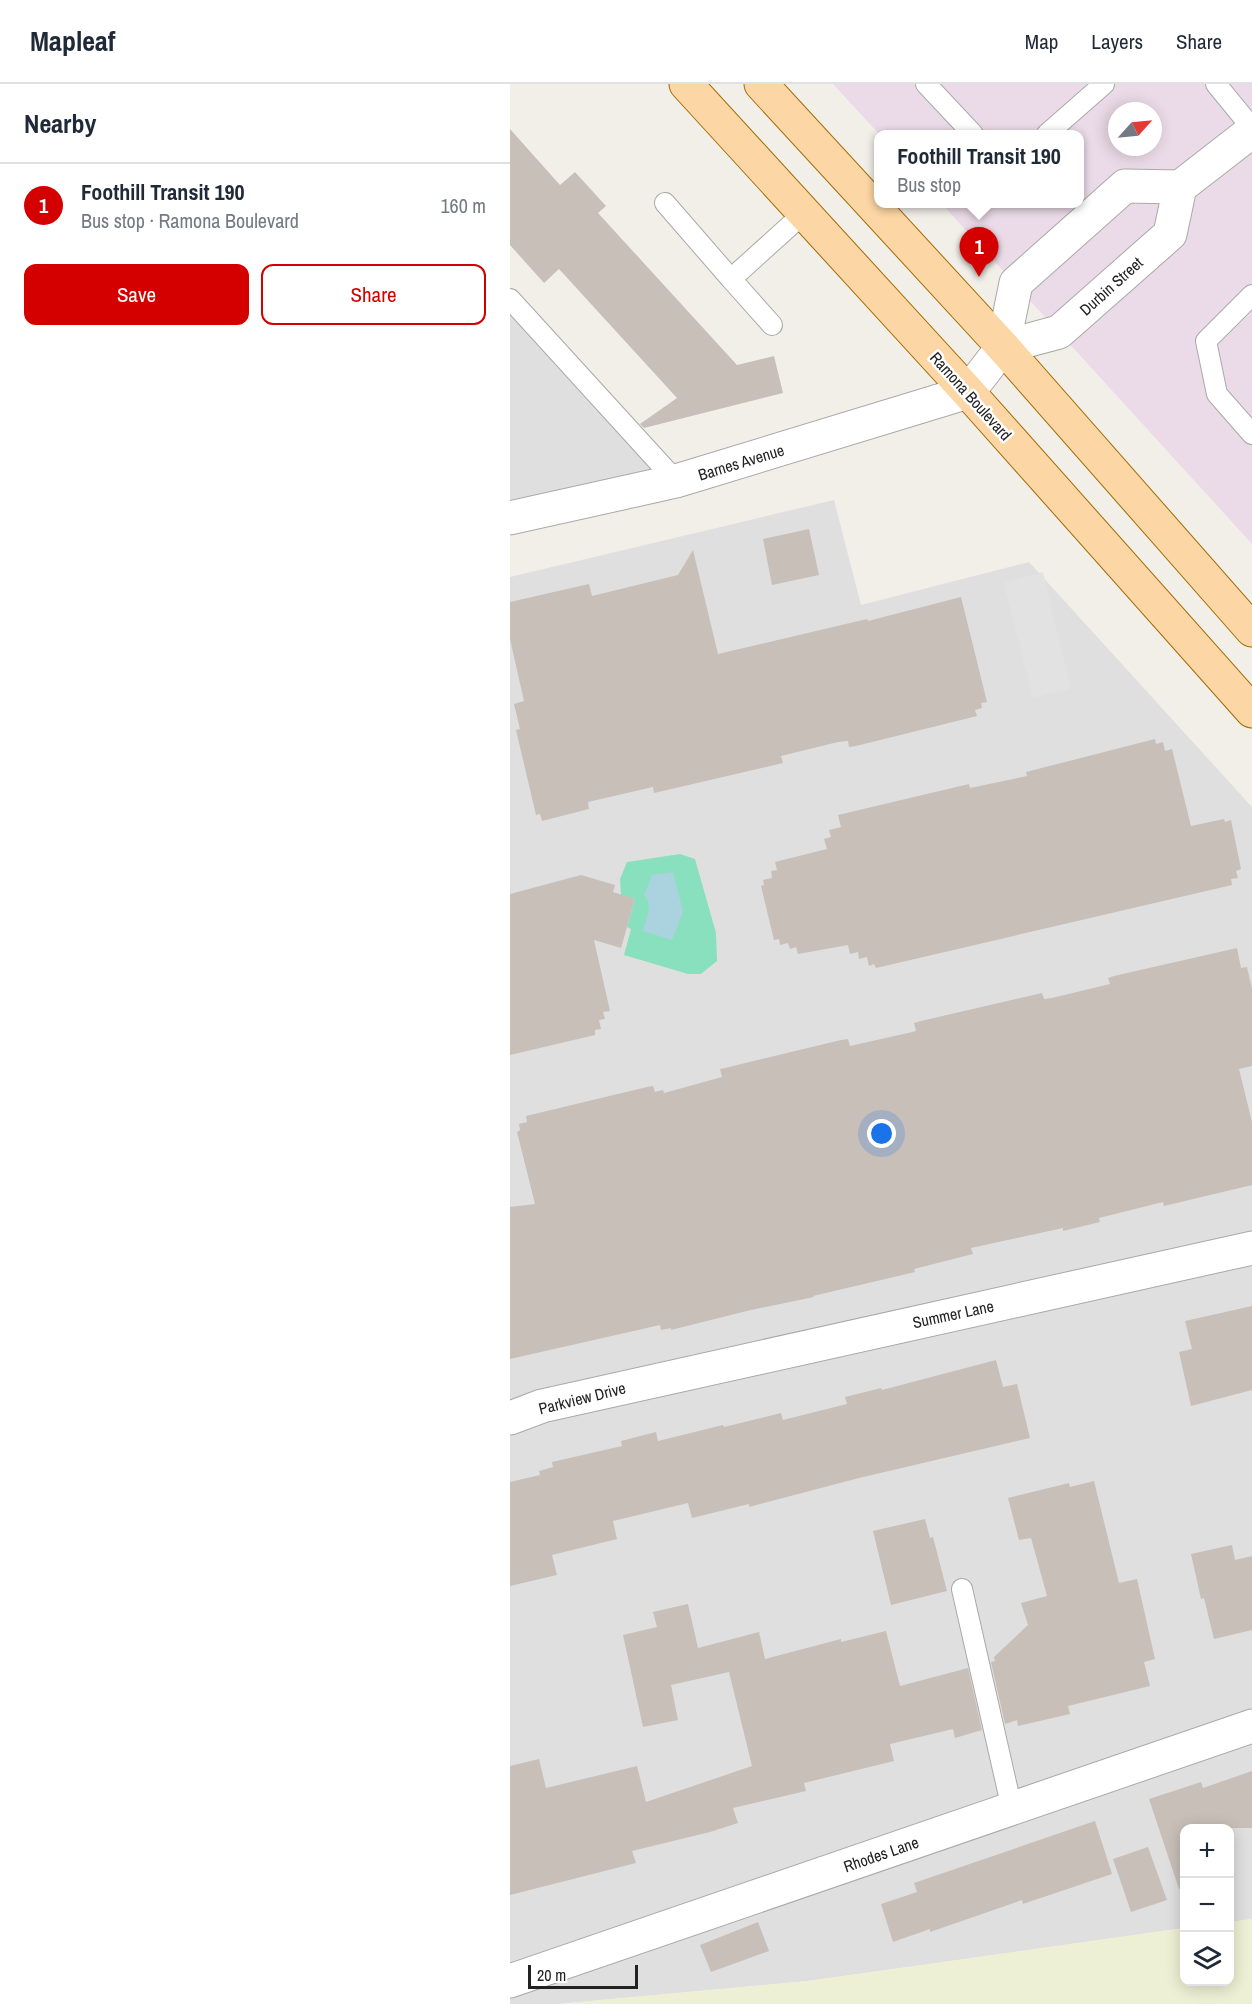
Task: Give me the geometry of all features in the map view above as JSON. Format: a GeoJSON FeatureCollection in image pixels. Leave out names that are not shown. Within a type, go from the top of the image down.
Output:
{"type":"FeatureCollection","features":[{"type":"Feature","properties":{"kind":"main road","name":"Ramona Boulevard"},"geometry":{"type":"LineString","coordinates":[[686,84],[968,392],[1252,711]]}},
{"type":"Feature","properties":{"kind":"main road"},"geometry":{"type":"LineString","coordinates":[[761,84],[874,207]]}},
{"type":"Feature","properties":{"kind":"main road"},"geometry":{"type":"LineString","coordinates":[[875,208],[1003,347],[1252,630]]}},
{"type":"Feature","properties":{"kind":"street"},"geometry":{"type":"LineString","coordinates":[[968,392],[1003,347],[1016,283],[1125,186],[1180,187],[1252,129]]}},
{"type":"Feature","properties":{"kind":"street","name":"Durbin Street"},"geometry":{"type":"LineString","coordinates":[[1003,347],[1059,332],[1170,234],[1180,187]]}},
{"type":"Feature","properties":{"kind":"street","name":"Barnes Avenue"},"geometry":{"type":"LineString","coordinates":[[510,518],[676,482],[968,392]]}},
{"type":"Feature","properties":{"kind":"street","name":"Summer Lane"},"geometry":{"type":"LineString","coordinates":[[655,1380],[1252,1248]]}},
{"type":"Feature","properties":{"kind":"street","name":"Parkview Drive"},"geometry":{"type":"LineString","coordinates":[[510,1418],[542,1406],[655,1380]]}},
{"type":"Feature","properties":{"kind":"street","name":"Rhodes Lane"},"geometry":{"type":"LineString","coordinates":[[510,1981],[1252,1726]]}},
{"type":"Feature","properties":{"kind":"lane"},"geometry":{"type":"LineString","coordinates":[[926,84],[968,130]]}},
{"type":"Feature","properties":{"kind":"lane"},"geometry":{"type":"LineString","coordinates":[[1053,130],[1104,84]]}},
{"type":"Feature","properties":{"kind":"lane"},"geometry":{"type":"LineString","coordinates":[[1216,84],[1252,129]]}},
{"type":"Feature","properties":{"kind":"lane"},"geometry":{"type":"LineString","coordinates":[[665,203],[772,325]]}},
{"type":"Feature","properties":{"kind":"lane"},"geometry":{"type":"LineString","coordinates":[[731,279],[804,213]]}},
{"type":"Feature","properties":{"kind":"lane"},"geometry":{"type":"LineString","coordinates":[[1252,295],[1206,340],[1217,394],[1252,434]]}},
{"type":"Feature","properties":{"kind":"lane"},"geometry":{"type":"LineString","coordinates":[[510,299],[676,482]]}},
{"type":"Feature","properties":{"kind":"lane"},"geometry":{"type":"LineString","coordinates":[[962,1589],[1012,1809]]}},
{"type":"Feature","properties":{"kind":"shaded area"},"geometry":{"type":"Polygon","coordinates":[[[833,84],[1252,84],[1252,544],[946,208],[1084,208],[1084,130],[875,130],[833,84]]]}},
{"type":"Feature","properties":{"kind":"shaded area"},"geometry":{"type":"Polygon","coordinates":[[[510,299],[676,481],[510,518],[510,299]]]}},
{"type":"Feature","properties":{"kind":"shaded area"},"geometry":{"type":"Polygon","coordinates":[[[834,500],[861,605],[1029,562],[1252,807],[1252,1919],[1234,1921],[1234,1824],[1180,1824],[1180,1929],[808,1981],[558,2004],[510,2004],[510,577],[834,500]]]}},
{"type":"Feature","properties":{"kind":"shaded area"},"geometry":{"type":"Polygon","coordinates":[[[1043,572],[1071,689],[1033,698],[1004,583],[1043,572]]]}},
{"type":"Feature","properties":{"kind":"green space"},"geometry":{"type":"Polygon","coordinates":[[[680,854],[695,859],[716,933],[717,961],[701,974],[688,974],[624,955],[631,929],[627,927],[635,899],[621,895],[620,879],[627,862],[680,854]]]}},
{"type":"Feature","properties":{"kind":"green space"},"geometry":{"type":"Polygon","coordinates":[[[1252,1919],[1252,2004],[558,2004],[808,1981],[1180,1929],[1180,1986],[1234,1986],[1234,1921],[1252,1919]]]}},
{"type":"Feature","properties":{"kind":"water"},"geometry":{"type":"Polygon","coordinates":[[[673,872],[683,912],[672,940],[643,931],[649,908],[644,895],[652,875],[673,872]]]}},
{"type":"Feature","properties":{"kind":"building"},"geometry":{"type":"Polygon","coordinates":[[[510,129],[560,185],[575,172],[606,206],[598,213],[737,365],[774,356],[783,393],[644,428],[640,424],[677,398],[559,269],[544,283],[510,245],[510,129]]]}},
{"type":"Feature","properties":{"kind":"building"},"geometry":{"type":"Polygon","coordinates":[[[809,529],[819,575],[772,585],[763,539],[809,529]]]}},
{"type":"Feature","properties":{"kind":"building"},"geometry":{"type":"Polygon","coordinates":[[[693,550],[718,654],[867,619],[868,621],[961,597],[987,702],[981,703],[982,708],[975,710],[977,716],[856,746],[849,747],[848,741],[838,742],[781,756],[783,763],[654,793],[653,787],[588,802],[589,809],[542,821],[540,814],[536,815],[516,730],[520,729],[514,704],[524,701],[510,639],[510,602],[589,584],[592,596],[678,575],[693,550]]]}},
{"type":"Feature","properties":{"kind":"building"},"geometry":{"type":"Polygon","coordinates":[[[1155,739],[1156,744],[1163,742],[1165,751],[1172,749],[1191,826],[1224,819],[1225,822],[1231,820],[1241,869],[1236,871],[1238,878],[1231,879],[1232,885],[876,968],[874,964],[869,966],[867,957],[859,959],[858,952],[850,954],[848,945],[798,954],[796,947],[790,949],[788,943],[780,945],[779,939],[774,940],[761,886],[764,885],[763,880],[772,878],[771,871],[777,870],[775,862],[827,849],[824,839],[831,837],[829,830],[841,827],[838,815],[969,784],[970,788],[1027,776],[1026,772],[1155,739]]]}},
{"type":"Feature","properties":{"kind":"building"},"geometry":{"type":"Polygon","coordinates":[[[581,875],[615,885],[613,892],[635,899],[621,948],[594,940],[610,1011],[603,1012],[605,1019],[599,1020],[601,1029],[595,1030],[595,1035],[510,1055],[510,894],[581,875]]]}},
{"type":"Feature","properties":{"kind":"building"},"geometry":{"type":"Polygon","coordinates":[[[1237,948],[1241,968],[1247,967],[1252,989],[1252,1066],[1239,1069],[1252,1122],[1252,1185],[1164,1206],[1163,1202],[1099,1218],[1100,1222],[1063,1231],[1063,1228],[971,1248],[973,1254],[914,1269],[915,1272],[814,1297],[671,1330],[671,1328],[661,1330],[660,1325],[510,1359],[510,1207],[535,1204],[517,1132],[520,1130],[519,1124],[527,1122],[526,1116],[653,1086],[655,1092],[663,1090],[664,1093],[722,1077],[720,1069],[841,1040],[848,1039],[850,1046],[908,1033],[916,1031],[914,1023],[921,1021],[1042,993],[1044,999],[1052,998],[1110,984],[1108,978],[1114,976],[1237,948]]]}},
{"type":"Feature","properties":{"kind":"building"},"geometry":{"type":"Polygon","coordinates":[[[1252,1306],[1252,1390],[1191,1406],[1179,1352],[1192,1349],[1185,1321],[1252,1306]]]}},
{"type":"Feature","properties":{"kind":"building"},"geometry":{"type":"Polygon","coordinates":[[[996,1360],[1003,1387],[1017,1384],[1030,1438],[859,1478],[749,1507],[749,1504],[692,1518],[688,1503],[613,1521],[617,1539],[552,1555],[557,1575],[510,1586],[510,1482],[540,1475],[539,1471],[553,1467],[552,1462],[622,1446],[621,1441],[656,1432],[658,1441],[781,1413],[783,1420],[847,1404],[845,1397],[881,1388],[882,1390],[996,1360]]]}},
{"type":"Feature","properties":{"kind":"building"},"geometry":{"type":"Polygon","coordinates":[[[1094,1481],[1119,1583],[1137,1579],[1155,1659],[1144,1662],[1150,1686],[1068,1706],[1070,1714],[1018,1726],[1017,1720],[1005,1724],[991,1662],[995,1661],[994,1657],[1028,1625],[1021,1603],[1047,1596],[1031,1538],[1019,1540],[1008,1498],[1069,1483],[1070,1487],[1094,1481]]]}},
{"type":"Feature","properties":{"kind":"building"},"geometry":{"type":"Polygon","coordinates":[[[925,1519],[930,1538],[933,1537],[947,1591],[891,1605],[873,1531],[925,1519]]]}},
{"type":"Feature","properties":{"kind":"building"},"geometry":{"type":"Polygon","coordinates":[[[1232,1545],[1235,1560],[1252,1556],[1252,1630],[1214,1639],[1204,1598],[1201,1599],[1191,1554],[1232,1545]]]}},
{"type":"Feature","properties":{"kind":"building"},"geometry":{"type":"Polygon","coordinates":[[[688,1604],[698,1648],[759,1632],[765,1659],[841,1639],[841,1642],[886,1631],[900,1686],[968,1668],[982,1730],[955,1738],[953,1729],[890,1744],[894,1761],[804,1783],[806,1791],[733,1808],[738,1823],[632,1851],[636,1863],[510,1895],[510,1766],[539,1759],[546,1788],[637,1766],[646,1802],[752,1766],[729,1672],[671,1685],[678,1720],[643,1727],[623,1635],[657,1627],[653,1612],[688,1604]]]}},
{"type":"Feature","properties":{"kind":"building"},"geometry":{"type":"Polygon","coordinates":[[[1252,1771],[1252,1828],[1234,1828],[1234,1824],[1180,1824],[1179,1889],[1149,1799],[1201,1782],[1203,1788],[1252,1771]]]}},
{"type":"Feature","properties":{"kind":"building"},"geometry":{"type":"Polygon","coordinates":[[[1095,1821],[1112,1874],[1023,1904],[1022,1900],[930,1932],[930,1929],[893,1942],[881,1904],[917,1892],[914,1883],[1095,1821]]]}},
{"type":"Feature","properties":{"kind":"building"},"geometry":{"type":"Polygon","coordinates":[[[1148,1847],[1167,1900],[1131,1912],[1113,1859],[1148,1847]]]}},
{"type":"Feature","properties":{"kind":"building"},"geometry":{"type":"Polygon","coordinates":[[[758,1922],[769,1951],[711,1972],[700,1945],[758,1922]]]}},
{"type":"Feature","properties":{"kind":"place","name":"Foothill Transit 190"},"geometry":{"type":"Point","coordinates":[979,277]}}]}
